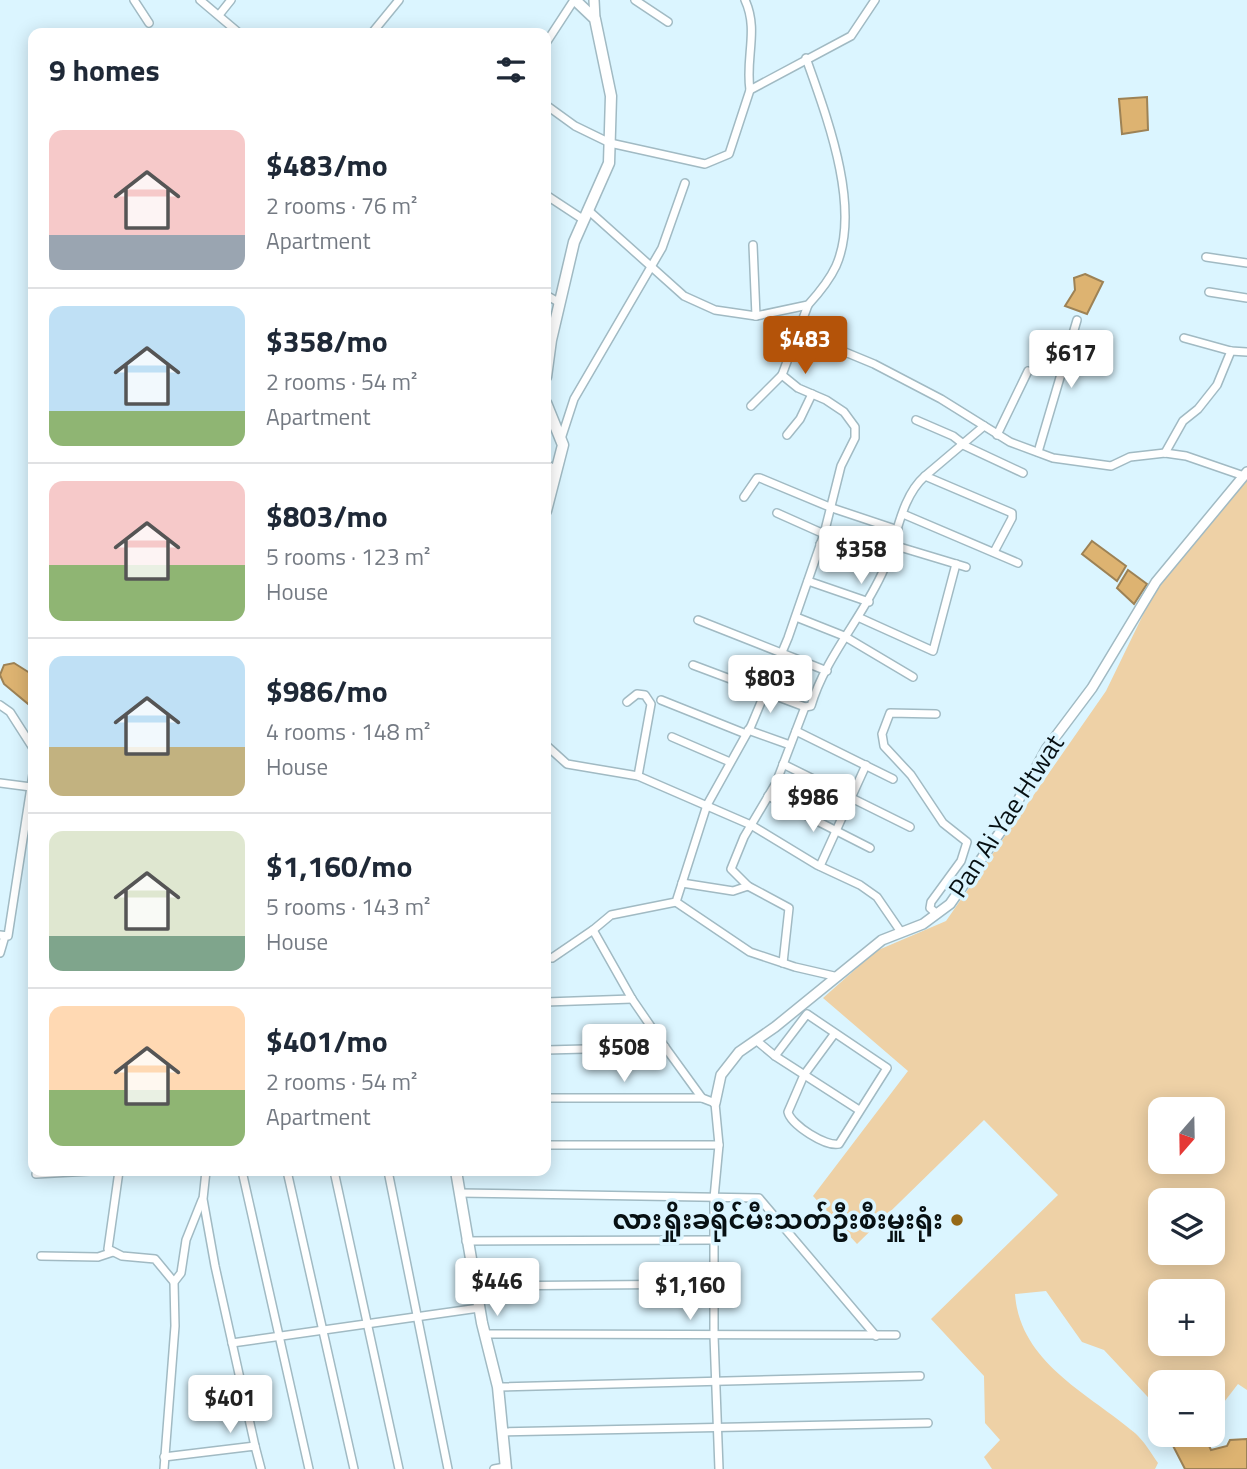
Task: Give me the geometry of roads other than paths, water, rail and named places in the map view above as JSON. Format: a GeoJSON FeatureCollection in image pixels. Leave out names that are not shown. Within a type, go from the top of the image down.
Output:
{"type":"FeatureCollection","features":[{"type":"Feature","properties":{"kind":"main road"},"geometry":{"type":"LineString","coordinates":[[551,351],[574,242],[609,163],[611,96],[595,19],[574,0]]}},
{"type":"Feature","properties":{"kind":"main road"},"geometry":{"type":"LineString","coordinates":[[551,415],[563,445],[551,467]]}},
{"type":"Feature","properties":{"kind":"main road"},"geometry":{"type":"LineString","coordinates":[[457,1176],[484,1334],[498,1387],[505,1468]]}},
{"type":"Feature","properties":{"kind":"street"},"geometry":{"type":"LineString","coordinates":[[134,0],[149,23]]}},
{"type":"Feature","properties":{"kind":"street"},"geometry":{"type":"LineString","coordinates":[[200,0],[233,28]]}},
{"type":"Feature","properties":{"kind":"street"},"geometry":{"type":"LineString","coordinates":[[219,15],[231,0]]}},
{"type":"Feature","properties":{"kind":"street"},"geometry":{"type":"LineString","coordinates":[[377,28],[399,0]]}},
{"type":"Feature","properties":{"kind":"street"},"geometry":{"type":"LineString","coordinates":[[551,35],[574,0]]}},
{"type":"Feature","properties":{"kind":"street"},"geometry":{"type":"LineString","coordinates":[[594,0],[595,19]]}},
{"type":"Feature","properties":{"kind":"street"},"geometry":{"type":"LineString","coordinates":[[635,0],[668,22]]}},
{"type":"Feature","properties":{"kind":"street"},"geometry":{"type":"LineString","coordinates":[[551,109],[575,126],[610,143],[705,163],[729,154],[750,90],[747,73],[754,36],[745,0]]}},
{"type":"Feature","properties":{"kind":"street"},"geometry":{"type":"LineString","coordinates":[[750,90],[851,36],[875,0]]}},
{"type":"Feature","properties":{"kind":"street"},"geometry":{"type":"LineString","coordinates":[[751,406],[782,375],[808,305],[836,266],[842,238],[845,195],[822,103],[806,58]]}},
{"type":"Feature","properties":{"kind":"street"},"geometry":{"type":"LineString","coordinates":[[561,439],[574,399],[670,228],[685,183]]}},
{"type":"Feature","properties":{"kind":"street"},"geometry":{"type":"LineString","coordinates":[[551,198],[586,215],[651,265],[684,296],[715,310],[756,316],[808,305]]}},
{"type":"Feature","properties":{"kind":"street"},"geometry":{"type":"LineString","coordinates":[[753,245],[756,316]]}},
{"type":"Feature","properties":{"kind":"street"},"geometry":{"type":"LineString","coordinates":[[1206,257],[1247,263]]}},
{"type":"Feature","properties":{"kind":"street"},"geometry":{"type":"LineString","coordinates":[[1209,292],[1247,298]]}},
{"type":"Feature","properties":{"kind":"street"},"geometry":{"type":"LineString","coordinates":[[551,298],[560,303]]}},
{"type":"Feature","properties":{"kind":"street"},"geometry":{"type":"LineString","coordinates":[[1038,452],[1077,320]]}},
{"type":"Feature","properties":{"kind":"street"},"geometry":{"type":"LineString","coordinates":[[799,333],[874,365],[941,399],[997,435],[1053,458],[1111,466],[1130,457],[1165,453],[1186,456],[1246,474]]}},
{"type":"Feature","properties":{"kind":"street"},"geometry":{"type":"LineString","coordinates":[[1184,338],[1231,351],[1247,352]]}},
{"type":"Feature","properties":{"kind":"street"},"geometry":{"type":"LineString","coordinates":[[1165,453],[1180,426],[1217,385],[1231,351]]}},
{"type":"Feature","properties":{"kind":"street"},"geometry":{"type":"LineString","coordinates":[[997,435],[1028,371]]}},
{"type":"Feature","properties":{"kind":"street"},"geometry":{"type":"LineString","coordinates":[[676,902],[708,805],[747,732],[796,617],[832,508],[841,466],[855,438],[855,427],[844,412],[787,382],[782,375]]}},
{"type":"Feature","properties":{"kind":"street"},"geometry":{"type":"LineString","coordinates":[[786,435],[800,419],[812,394]]}},
{"type":"Feature","properties":{"kind":"street"},"geometry":{"type":"LineString","coordinates":[[916,420],[1023,473]]}},
{"type":"Feature","properties":{"kind":"street"},"geometry":{"type":"LineString","coordinates":[[693,666],[806,707],[811,706],[844,636],[860,618],[869,601],[911,495],[925,476],[984,426]]}},
{"type":"Feature","properties":{"kind":"street","name":"Pan Ai Yae Htwat"},"geometry":{"type":"LineString","coordinates":[[716,1102],[721,1075],[739,1052],[757,1041],[834,976],[882,940],[923,924],[937,914],[970,878],[1003,828],[1047,748],[1092,688],[1156,582],[1246,474]]}},
{"type":"Feature","properties":{"kind":"street"},"geometry":{"type":"LineString","coordinates":[[925,476],[1012,513],[994,552]]}},
{"type":"Feature","properties":{"kind":"street"},"geometry":{"type":"LineString","coordinates":[[744,497],[757,478],[832,508],[898,530]]}},
{"type":"Feature","properties":{"kind":"street"},"geometry":{"type":"LineString","coordinates":[[777,513],[824,534]]}},
{"type":"Feature","properties":{"kind":"street"},"geometry":{"type":"LineString","coordinates":[[903,514],[1018,563]]}},
{"type":"Feature","properties":{"kind":"street"},"geometry":{"type":"LineString","coordinates":[[820,544],[884,568]]}},
{"type":"Feature","properties":{"kind":"street"},"geometry":{"type":"LineString","coordinates":[[893,545],[966,567]]}},
{"type":"Feature","properties":{"kind":"street"},"geometry":{"type":"LineString","coordinates":[[860,618],[933,652],[956,564]]}},
{"type":"Feature","properties":{"kind":"street"},"geometry":{"type":"LineString","coordinates":[[808,581],[869,601]]}},
{"type":"Feature","properties":{"kind":"street"},"geometry":{"type":"LineString","coordinates":[[796,617],[844,636],[913,677]]}},
{"type":"Feature","properties":{"kind":"street"},"geometry":{"type":"LineString","coordinates":[[698,620],[827,671]]}},
{"type":"Feature","properties":{"kind":"street"},"geometry":{"type":"LineString","coordinates":[[627,702],[637,694],[645,695],[651,705],[638,776]]}},
{"type":"Feature","properties":{"kind":"street"},"geometry":{"type":"LineString","coordinates":[[662,700],[790,745]]}},
{"type":"Feature","properties":{"kind":"street"},"geometry":{"type":"LineString","coordinates":[[0,705],[10,712],[28,740]]}},
{"type":"Feature","properties":{"kind":"street"},"geometry":{"type":"LineString","coordinates":[[783,962],[789,908],[748,887],[732,869],[751,825],[783,764],[806,707]]}},
{"type":"Feature","properties":{"kind":"street"},"geometry":{"type":"LineString","coordinates":[[936,714],[890,713],[882,734],[884,746],[911,775],[943,823],[967,842],[961,861],[931,902],[930,908],[937,914]]}},
{"type":"Feature","properties":{"kind":"street"},"geometry":{"type":"LineString","coordinates":[[796,731],[893,779]]}},
{"type":"Feature","properties":{"kind":"street"},"geometry":{"type":"LineString","coordinates":[[671,737],[730,762]]}},
{"type":"Feature","properties":{"kind":"street"},"geometry":{"type":"LineString","coordinates":[[551,749],[572,765],[638,776],[751,825],[877,897],[901,932]]}},
{"type":"Feature","properties":{"kind":"street"},"geometry":{"type":"LineString","coordinates":[[783,764],[910,827]]}},
{"type":"Feature","properties":{"kind":"street"},"geometry":{"type":"LineString","coordinates":[[820,866],[866,765]]}},
{"type":"Feature","properties":{"kind":"street"},"geometry":{"type":"LineString","coordinates":[[0,783],[28,787]]}},
{"type":"Feature","properties":{"kind":"street"},"geometry":{"type":"LineString","coordinates":[[768,796],[870,848]]}},
{"type":"Feature","properties":{"kind":"street"},"geometry":{"type":"LineString","coordinates":[[0,953],[2,936],[8,936],[28,806]]}},
{"type":"Feature","properties":{"kind":"street"},"geometry":{"type":"LineString","coordinates":[[682,883],[733,891],[748,887]]}},
{"type":"Feature","properties":{"kind":"street"},"geometry":{"type":"LineString","coordinates":[[551,958],[611,915],[676,902],[750,952],[834,976]]}},
{"type":"Feature","properties":{"kind":"street"},"geometry":{"type":"LineString","coordinates":[[593,930],[632,999],[702,1098]]}},
{"type":"Feature","properties":{"kind":"street"},"geometry":{"type":"LineString","coordinates":[[551,1002],[632,999]]}},
{"type":"Feature","properties":{"kind":"street"},"geometry":{"type":"LineString","coordinates":[[775,1056],[807,1014],[887,1068],[839,1144],[834,1145],[789,1118],[789,1107],[804,1074],[835,1033]]}},
{"type":"Feature","properties":{"kind":"street"},"geometry":{"type":"LineString","coordinates":[[757,1041],[775,1056],[859,1110]]}},
{"type":"Feature","properties":{"kind":"street"},"geometry":{"type":"LineString","coordinates":[[551,1050],[665,1047]]}},
{"type":"Feature","properties":{"kind":"street"},"geometry":{"type":"LineString","coordinates":[[551,1098],[702,1098],[716,1102],[719,1145],[714,1198],[714,1336],[719,1469]]}},
{"type":"Feature","properties":{"kind":"street"},"geometry":{"type":"LineString","coordinates":[[551,1145],[719,1145]]}},
{"type":"Feature","properties":{"kind":"street"},"geometry":{"type":"LineString","coordinates":[[113,1252],[107,1245],[118,1176]]}},
{"type":"Feature","properties":{"kind":"street"},"geometry":{"type":"LineString","coordinates":[[205,1176],[203,1199],[261,1469]]}},
{"type":"Feature","properties":{"kind":"street"},"geometry":{"type":"LineString","coordinates":[[243,1176],[309,1469]]}},
{"type":"Feature","properties":{"kind":"street"},"geometry":{"type":"LineString","coordinates":[[288,1176],[354,1469]]}},
{"type":"Feature","properties":{"kind":"street"},"geometry":{"type":"LineString","coordinates":[[335,1176],[399,1469]]}},
{"type":"Feature","properties":{"kind":"street"},"geometry":{"type":"LineString","coordinates":[[389,1176],[448,1469]]}},
{"type":"Feature","properties":{"kind":"street"},"geometry":{"type":"LineString","coordinates":[[460,1194],[714,1198],[752,1196],[764,1202],[876,1336]]}},
{"type":"Feature","properties":{"kind":"street"},"geometry":{"type":"LineString","coordinates":[[174,1282],[181,1273],[192,1219],[203,1199]]}},
{"type":"Feature","properties":{"kind":"street"},"geometry":{"type":"LineString","coordinates":[[466,1241],[714,1240]]}},
{"type":"Feature","properties":{"kind":"street"},"geometry":{"type":"LineString","coordinates":[[41,1256],[98,1256],[113,1252],[155,1259],[174,1282],[175,1326],[164,1469]]}},
{"type":"Feature","properties":{"kind":"street"},"geometry":{"type":"LineString","coordinates":[[475,1286],[714,1284]]}},
{"type":"Feature","properties":{"kind":"street"},"geometry":{"type":"LineString","coordinates":[[232,1343],[479,1308]]}},
{"type":"Feature","properties":{"kind":"street"},"geometry":{"type":"LineString","coordinates":[[484,1334],[896,1335]]}},
{"type":"Feature","properties":{"kind":"street"},"geometry":{"type":"LineString","coordinates":[[498,1387],[920,1376]]}},
{"type":"Feature","properties":{"kind":"street"},"geometry":{"type":"LineString","coordinates":[[502,1432],[928,1423]]}},
{"type":"Feature","properties":{"kind":"street"},"geometry":{"type":"LineString","coordinates":[[164,1457],[255,1446]]}},
{"type":"Feature","properties":{"kind":"street"},"geometry":{"type":"LineString","coordinates":[[494,1469],[505,1468]]}},
{"type":"Feature","properties":{"kind":"place","name":"လားရှိုးခရိုင်မီးသတ်ဦးစီးမှူးရုံး"},"geometry":{"type":"Point","coordinates":[957,1220]}}]}
